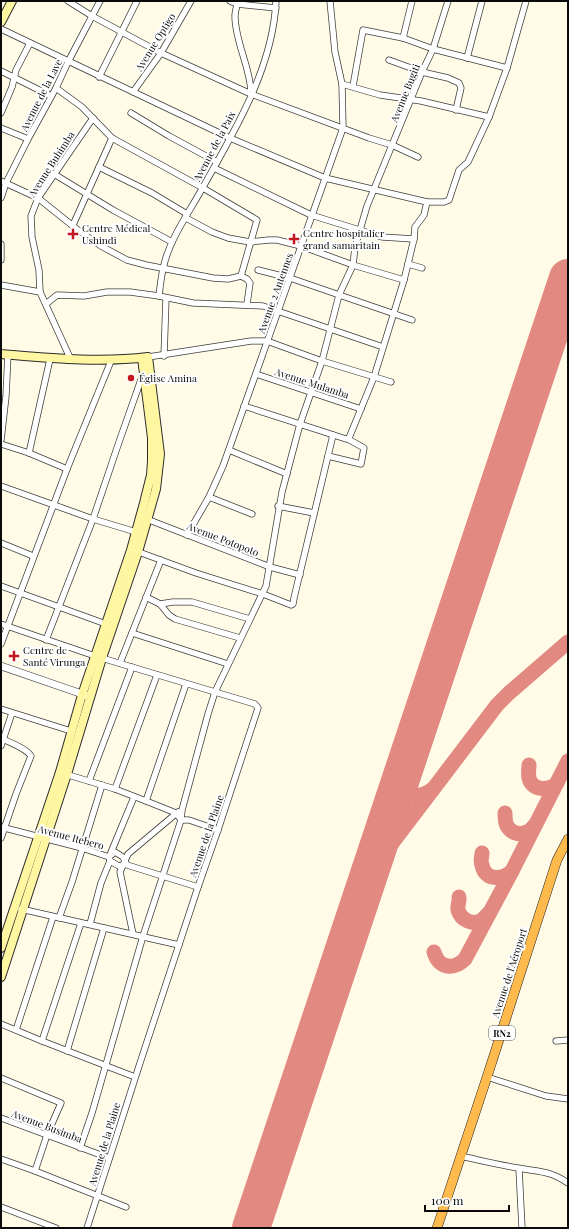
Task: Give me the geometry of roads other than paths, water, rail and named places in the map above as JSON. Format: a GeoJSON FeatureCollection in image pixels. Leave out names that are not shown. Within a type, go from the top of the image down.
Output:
{"type":"FeatureCollection","features":[{"type":"Feature","properties":{"kind":"highway","name":"Avenue de l'Aéroport"},"geometry":{"type":"LineString","coordinates":[[437,1228],[557,860],[568,839]]}},
{"type":"Feature","properties":{"kind":"main road"},"geometry":{"type":"LineString","coordinates":[[1,22],[12,1]]}},
{"type":"Feature","properties":{"kind":"main road"},"geometry":{"type":"LineString","coordinates":[[5,354],[71,360],[111,361],[145,358]]}},
{"type":"Feature","properties":{"kind":"main road"},"geometry":{"type":"LineString","coordinates":[[145,358],[144,372],[152,438],[156,454]]}},
{"type":"Feature","properties":{"kind":"main road"},"geometry":{"type":"LineString","coordinates":[[1,977],[19,909],[144,518],[156,454],[145,358]]}},
{"type":"Feature","properties":{"kind":"main road"},"geometry":{"type":"LineString","coordinates":[[99,657],[106,624],[134,551],[136,532],[144,518]]}},
{"type":"Feature","properties":{"kind":"main road"},"geometry":{"type":"LineString","coordinates":[[63,773],[71,731],[86,696]]}},
{"type":"Feature","properties":{"kind":"main road"},"geometry":{"type":"LineString","coordinates":[[1,948],[19,909]]}},
{"type":"Feature","properties":{"kind":"street"},"geometry":{"type":"LineString","coordinates":[[68,1],[92,16],[160,53],[252,94],[392,145],[418,157]]}},
{"type":"Feature","properties":{"kind":"street","name":"Avenue de la Lave"},"geometry":{"type":"LineString","coordinates":[[1,198],[4,182],[56,88],[100,1]]}},
{"type":"Feature","properties":{"kind":"street"},"geometry":{"type":"LineString","coordinates":[[99,77],[137,1]]}},
{"type":"Feature","properties":{"kind":"street","name":"Avenue Optigo"},"geometry":{"type":"LineString","coordinates":[[133,92],[160,53],[191,1]]}},
{"type":"Feature","properties":{"kind":"street"},"geometry":{"type":"LineString","coordinates":[[230,1],[276,8]]}},
{"type":"Feature","properties":{"kind":"street","name":"Avenue de la Paix"},"geometry":{"type":"LineString","coordinates":[[159,296],[163,268],[172,242],[203,188],[252,94],[267,52],[273,29],[276,1]]}},
{"type":"Feature","properties":{"kind":"street","name":"Avenue 2 Antennes"},"geometry":{"type":"LineString","coordinates":[[188,535],[224,466],[342,128],[342,84],[335,52],[330,1]]}},
{"type":"Feature","properties":{"kind":"street"},"geometry":{"type":"LineString","coordinates":[[403,38],[412,1]]}},
{"type":"Feature","properties":{"kind":"street","name":"Avenue Bugiti"},"geometry":{"type":"LineString","coordinates":[[80,1148],[106,1066],[143,936],[181,820],[182,810],[215,692],[240,638],[263,594],[270,567],[278,506],[300,424],[322,361],[339,295],[353,265],[355,247],[374,189],[412,100],[422,72],[433,49],[448,1]]}},
{"type":"Feature","properties":{"kind":"street"},"geometry":{"type":"LineString","coordinates":[[467,58],[482,1]]}},
{"type":"Feature","properties":{"kind":"street"},"geometry":{"type":"LineString","coordinates":[[1,29],[99,77],[230,138],[325,178],[427,202],[444,202],[449,200],[459,170],[468,162],[489,117],[507,68],[526,1]]}},
{"type":"Feature","properties":{"kind":"street"},"geometry":{"type":"LineString","coordinates":[[238,2],[235,17],[236,26],[249,75],[252,94]]}},
{"type":"Feature","properties":{"kind":"street"},"geometry":{"type":"LineString","coordinates":[[353,86],[363,30],[403,38],[433,49],[507,68]]}},
{"type":"Feature","properties":{"kind":"street"},"geometry":{"type":"LineString","coordinates":[[1,113],[15,77],[16,70],[30,43]]}},
{"type":"Feature","properties":{"kind":"street"},"geometry":{"type":"LineString","coordinates":[[389,60],[422,72],[448,78],[459,83],[461,88],[456,110]]}},
{"type":"Feature","properties":{"kind":"street"},"geometry":{"type":"LineString","coordinates":[[1,71],[51,96]]}},
{"type":"Feature","properties":{"kind":"street"},"geometry":{"type":"LineString","coordinates":[[342,84],[380,95],[412,100],[489,117]]}},
{"type":"Feature","properties":{"kind":"street"},"geometry":{"type":"LineString","coordinates":[[56,88],[82,107],[112,138],[203,188],[257,220],[241,276]]}},
{"type":"Feature","properties":{"kind":"street"},"geometry":{"type":"LineString","coordinates":[[131,113],[215,165],[311,215],[382,237],[414,239]]}},
{"type":"Feature","properties":{"kind":"street","name":"Avenue Buhimba"},"geometry":{"type":"LineString","coordinates":[[71,360],[40,292],[39,270],[31,226],[32,216],[38,198],[93,118]]}},
{"type":"Feature","properties":{"kind":"street"},"geometry":{"type":"LineString","coordinates":[[1,128],[28,139]]}},
{"type":"Feature","properties":{"kind":"street"},"geometry":{"type":"LineString","coordinates":[[72,225],[112,138]]}},
{"type":"Feature","properties":{"kind":"street"},"geometry":{"type":"LineString","coordinates":[[99,167],[152,194],[212,232],[228,238],[250,242],[269,240],[301,246],[353,265],[404,280]]}},
{"type":"Feature","properties":{"kind":"street"},"geometry":{"type":"LineString","coordinates":[[54,174],[172,242]]}},
{"type":"Feature","properties":{"kind":"street"},"geometry":{"type":"LineString","coordinates":[[4,182],[38,198],[101,246],[127,260],[213,278],[228,279],[241,276],[247,279],[250,283],[248,304]]}},
{"type":"Feature","properties":{"kind":"street"},"geometry":{"type":"LineString","coordinates":[[348,439],[374,377],[404,280],[414,239],[415,227],[424,214],[427,202]]}},
{"type":"Feature","properties":{"kind":"street"},"geometry":{"type":"LineString","coordinates":[[1,244],[1,260]]}},
{"type":"Feature","properties":{"kind":"street"},"geometry":{"type":"LineString","coordinates":[[408,264],[422,268]]}},
{"type":"Feature","properties":{"kind":"street"},"geometry":{"type":"LineString","coordinates":[[258,270],[290,278],[412,320]]}},
{"type":"Feature","properties":{"kind":"street"},"geometry":{"type":"LineString","coordinates":[[1,285],[40,292]]}},
{"type":"Feature","properties":{"kind":"street"},"geometry":{"type":"LineString","coordinates":[[46,304],[55,296],[59,295],[84,296],[113,292],[159,296],[193,303],[248,304],[278,310],[383,347]]}},
{"type":"Feature","properties":{"kind":"street"},"geometry":{"type":"LineString","coordinates":[[164,356],[166,298]]}},
{"type":"Feature","properties":{"kind":"street"},"geometry":{"type":"LineString","coordinates":[[145,358],[251,341],[267,341],[322,361],[391,382]]}},
{"type":"Feature","properties":{"kind":"street"},"geometry":{"type":"LineString","coordinates":[[1,440],[6,396],[5,354]]}},
{"type":"Feature","properties":{"kind":"street"},"geometry":{"type":"LineString","coordinates":[[29,453],[50,359]]}},
{"type":"Feature","properties":{"kind":"street"},"geometry":{"type":"LineString","coordinates":[[1,644],[33,556],[111,361]]}},
{"type":"Feature","properties":{"kind":"street"},"geometry":{"type":"LineString","coordinates":[[46,640],[93,519],[144,372]]}},
{"type":"Feature","properties":{"kind":"street","name":"Avenue Mulamba"},"geometry":{"type":"LineString","coordinates":[[256,374],[361,409]]}},
{"type":"Feature","properties":{"kind":"street"},"geometry":{"type":"LineString","coordinates":[[244,406],[348,439],[364,448],[361,464],[328,456]]}},
{"type":"Feature","properties":{"kind":"street"},"geometry":{"type":"LineString","coordinates":[[134,551],[196,573],[263,594],[291,605],[293,604],[333,435]]}},
{"type":"Feature","properties":{"kind":"street"},"geometry":{"type":"LineString","coordinates":[[1,444],[29,453],[67,469]]}},
{"type":"Feature","properties":{"kind":"street"},"geometry":{"type":"LineString","coordinates":[[229,450],[287,474]]}},
{"type":"Feature","properties":{"kind":"street"},"geometry":{"type":"LineString","coordinates":[[1,486],[93,519],[136,532]]}},
{"type":"Feature","properties":{"kind":"street"},"geometry":{"type":"LineString","coordinates":[[209,497],[252,514]]}},
{"type":"Feature","properties":{"kind":"street"},"geometry":{"type":"LineString","coordinates":[[278,506],[314,513]]}},
{"type":"Feature","properties":{"kind":"street","name":"Avenue Potopoto"},"geometry":{"type":"LineString","coordinates":[[144,518],[270,567],[300,575]]}},
{"type":"Feature","properties":{"kind":"street"},"geometry":{"type":"LineString","coordinates":[[1,543],[33,556]]}},
{"type":"Feature","properties":{"kind":"street"},"geometry":{"type":"LineString","coordinates":[[120,663],[161,560]]}},
{"type":"Feature","properties":{"kind":"street"},"geometry":{"type":"LineString","coordinates":[[1,586],[106,624]]}},
{"type":"Feature","properties":{"kind":"street"},"geometry":{"type":"LineString","coordinates":[[146,597],[160,604],[169,615],[175,619],[240,638]]}},
{"type":"Feature","properties":{"kind":"street"},"geometry":{"type":"LineString","coordinates":[[160,604],[192,602],[250,619]]}},
{"type":"Feature","properties":{"kind":"street","name":"Avenue de la Plaine"},"geometry":{"type":"LineString","coordinates":[[1,624],[99,657],[255,704],[258,708],[135,1077],[87,1228]]}},
{"type":"Feature","properties":{"kind":"street"},"geometry":{"type":"LineString","coordinates":[[132,633],[228,664]]}},
{"type":"Feature","properties":{"kind":"street"},"geometry":{"type":"LineString","coordinates":[[1,666],[86,696]]}},
{"type":"Feature","properties":{"kind":"street"},"geometry":{"type":"LineString","coordinates":[[89,781],[132,667]]}},
{"type":"Feature","properties":{"kind":"street"},"geometry":{"type":"LineString","coordinates":[[115,789],[157,675]]}},
{"type":"Feature","properties":{"kind":"street"},"geometry":{"type":"LineString","coordinates":[[146,801],[186,684]]}},
{"type":"Feature","properties":{"kind":"street"},"geometry":{"type":"LineString","coordinates":[[1,709],[71,731]]}},
{"type":"Feature","properties":{"kind":"street"},"geometry":{"type":"LineString","coordinates":[[1,746],[2,739],[12,713]]}},
{"type":"Feature","properties":{"kind":"street"},"geometry":{"type":"LineString","coordinates":[[1,838],[3,828],[31,756],[25,750],[2,739]]}},
{"type":"Feature","properties":{"kind":"street"},"geometry":{"type":"LineString","coordinates":[[63,773],[115,789],[146,801],[176,814],[181,820],[189,820],[218,830]]}},
{"type":"Feature","properties":{"kind":"street"},"geometry":{"type":"LineString","coordinates":[[16,1030],[56,917],[72,882],[102,785]]}},
{"type":"Feature","properties":{"kind":"street"},"geometry":{"type":"LineString","coordinates":[[90,924],[112,850],[134,797]]}},
{"type":"Feature","properties":{"kind":"street"},"geometry":{"type":"LineString","coordinates":[[133,934],[120,872],[123,864],[128,854],[182,810]]}},
{"type":"Feature","properties":{"kind":"street","name":"Avenue Itebero"},"geometry":{"type":"LineString","coordinates":[[3,828],[82,848],[109,859],[115,852],[123,857],[123,864],[198,887]]}},
{"type":"Feature","properties":{"kind":"street"},"geometry":{"type":"LineString","coordinates":[[109,859],[119,866],[123,864]]}},
{"type":"Feature","properties":{"kind":"street"},"geometry":{"type":"LineString","coordinates":[[19,909],[179,945]]}},
{"type":"Feature","properties":{"kind":"street"},"geometry":{"type":"LineString","coordinates":[[42,1041],[81,923]]}},
{"type":"Feature","properties":{"kind":"street"},"geometry":{"type":"LineString","coordinates":[[68,1051],[104,928]]}},
{"type":"Feature","properties":{"kind":"street"},"geometry":{"type":"LineString","coordinates":[[1,1024],[135,1077]]}},
{"type":"Feature","properties":{"kind":"street"},"geometry":{"type":"LineString","coordinates":[[556,1041],[568,1040]]}},
{"type":"Feature","properties":{"kind":"street"},"geometry":{"type":"LineString","coordinates":[[487,1077],[546,1096],[568,1099]]}},
{"type":"Feature","properties":{"kind":"street"},"geometry":{"type":"LineString","coordinates":[[1,1078],[61,1103],[47,1136],[35,1171]]}},
{"type":"Feature","properties":{"kind":"street","name":"Avenue Busimba"},"geometry":{"type":"LineString","coordinates":[[1,1118],[109,1158]]}},
{"type":"Feature","properties":{"kind":"street"},"geometry":{"type":"LineString","coordinates":[[460,1156],[519,1169],[553,1174],[568,1183]]}},
{"type":"Feature","properties":{"kind":"street"},"geometry":{"type":"LineString","coordinates":[[1,1159],[126,1207]]}},
{"type":"Feature","properties":{"kind":"street"},"geometry":{"type":"LineString","coordinates":[[519,1169],[522,1228]]}},
{"type":"Feature","properties":{"kind":"street"},"geometry":{"type":"LineString","coordinates":[[1,1207],[56,1228]]}},
{"type":"Feature","properties":{"kind":"place","name":"Centre Médical Ushindi"},"geometry":{"type":"Point","coordinates":[73,234]}},
{"type":"Feature","properties":{"kind":"place","name":"Centre hospitalier grand samaritain"},"geometry":{"type":"Point","coordinates":[294,239]}},
{"type":"Feature","properties":{"kind":"place","name":"Église Amina"},"geometry":{"type":"Point","coordinates":[131,378]}},
{"type":"Feature","properties":{"kind":"place","name":"Centre de Santé Virunga"},"geometry":{"type":"Point","coordinates":[14,656]}}]}
